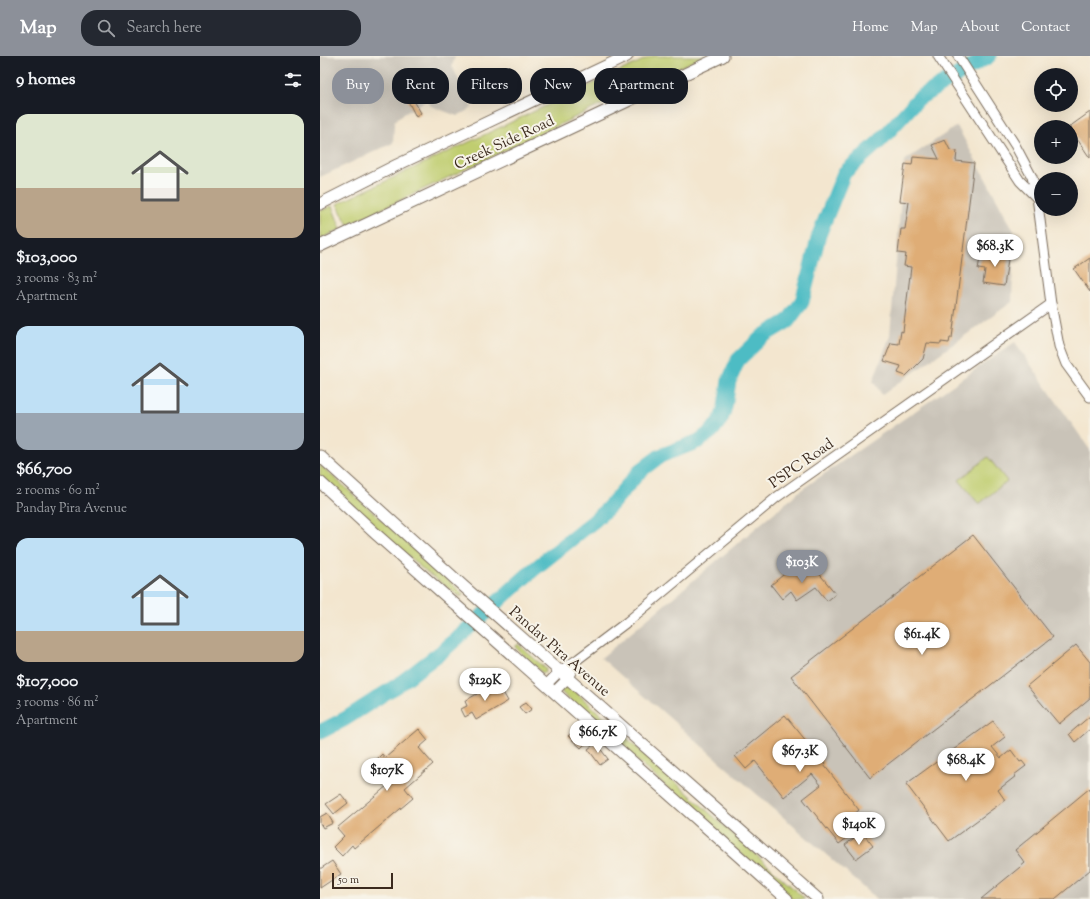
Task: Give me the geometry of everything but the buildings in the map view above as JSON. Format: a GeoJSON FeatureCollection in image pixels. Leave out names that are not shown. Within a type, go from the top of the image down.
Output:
{"type":"FeatureCollection","features":[{"type":"Feature","properties":{"kind":"main road","name":"Creek Side Road"},"geometry":{"type":"LineString","coordinates":[[320,204],[628,56]]}},
{"type":"Feature","properties":{"kind":"main road","name":"Creek Side Road"},"geometry":{"type":"LineString","coordinates":[[320,246],[723,56]]}},
{"type":"Feature","properties":{"kind":"main road","name":"Panday Pira Avenue"},"geometry":{"type":"LineString","coordinates":[[320,456],[462,585],[818,899]]}},
{"type":"Feature","properties":{"kind":"main road"},"geometry":{"type":"LineString","coordinates":[[320,482],[550,689],[787,899]]}},
{"type":"Feature","properties":{"kind":"street"},"geometry":{"type":"LineString","coordinates":[[938,56],[1020,181],[1034,194]]}},
{"type":"Feature","properties":{"kind":"street"},"geometry":{"type":"LineString","coordinates":[[958,56],[1015,145],[1032,177],[1034,185]]}},
{"type":"Feature","properties":{"kind":"street"},"geometry":{"type":"LineString","coordinates":[[1039,216],[1051,304],[1059,346],[1066,364],[1090,397]]}},
{"type":"Feature","properties":{"kind":"street","name":"PSPC Road"},"geometry":{"type":"LineString","coordinates":[[550,689],[578,659],[627,622],[777,497],[1051,304]]}},
{"type":"Feature","properties":{"kind":"shaded area"},"geometry":{"type":"Polygon","coordinates":[[[320,56],[455,56],[452,66],[457,76],[457,104],[470,104],[472,108],[457,116],[431,106],[430,104],[449,104],[449,68],[392,68],[392,104],[420,104],[397,118],[394,123],[393,143],[320,177],[320,56]]]}},
{"type":"Feature","properties":{"kind":"shaded area"},"geometry":{"type":"Polygon","coordinates":[[[957,126],[1014,231],[1012,302],[882,395],[873,381],[890,336],[904,161],[957,126]]]}},
{"type":"Feature","properties":{"kind":"shaded area"},"geometry":{"type":"Polygon","coordinates":[[[1015,342],[1090,450],[1090,899],[877,899],[601,658],[801,490],[1015,342]]]}},
{"type":"Feature","properties":{"kind":"green space"},"geometry":{"type":"Polygon","coordinates":[[[652,56],[704,56],[679,68],[626,68],[652,56]]]}},
{"type":"Feature","properties":{"kind":"green space"},"geometry":{"type":"Polygon","coordinates":[[[594,83],[594,104],[603,104],[348,225],[337,204],[550,104],[586,104],[586,87],[594,83]]]}},
{"type":"Feature","properties":{"kind":"green space"},"geometry":{"type":"Polygon","coordinates":[[[332,206],[341,229],[320,239],[320,211],[332,206]]]}},
{"type":"Feature","properties":{"kind":"green space"},"geometry":{"type":"Polygon","coordinates":[[[988,457],[1007,481],[979,504],[959,480],[988,457]]]}},
{"type":"Feature","properties":{"kind":"green space"},"geometry":{"type":"Polygon","coordinates":[[[320,465],[431,564],[463,594],[461,597],[426,572],[320,477],[320,465]]]}},
{"type":"Feature","properties":{"kind":"green space"},"geometry":{"type":"Polygon","coordinates":[[[518,644],[545,668],[545,673],[541,672],[515,647],[518,644]]]}},
{"type":"Feature","properties":{"kind":"green space"},"geometry":{"type":"Polygon","coordinates":[[[565,684],[568,685],[805,899],[791,899],[562,693],[560,686],[565,684]]]}},
{"type":"Feature","properties":{"kind":"waterway"},"geometry":{"type":"LineString","coordinates":[[320,732],[345,719],[399,684],[444,650],[533,570],[594,521],[609,507],[640,471],[660,456],[699,441],[712,431],[721,419],[725,407],[729,381],[738,360],[763,336],[788,321],[802,302],[819,235],[844,173],[880,141],[919,98],[989,56]]}}]}
